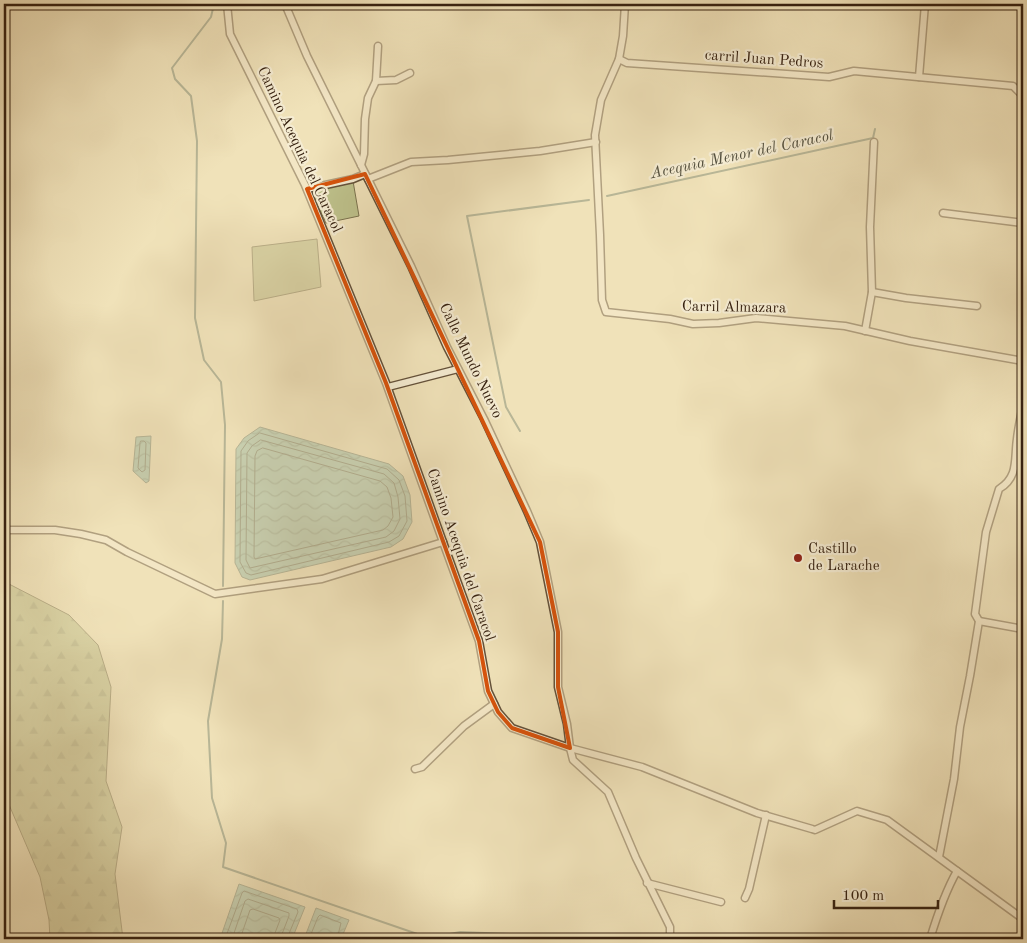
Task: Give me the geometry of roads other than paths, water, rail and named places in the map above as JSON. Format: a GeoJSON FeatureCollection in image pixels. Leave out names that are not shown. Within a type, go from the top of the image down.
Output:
{"type":"FeatureCollection","features":[{"type":"Feature","properties":{"kind":"street","name":"Camino Acequia del Caracol"},"geometry":{"type":"LineString","coordinates":[[228,4],[230,34],[307,189],[388,387],[479,641],[488,691],[498,712],[512,728],[570,748],[642,768],[766,815],[815,830],[857,810],[886,820],[1023,919]]}},
{"type":"Feature","properties":{"kind":"street","name":"Calle Mundo Nuevo"},"geometry":{"type":"LineString","coordinates":[[285,4],[308,56],[411,266],[447,347],[528,511],[540,542],[558,632],[558,687],[570,748]]}},
{"type":"Feature","properties":{"kind":"street","name":"Carril Almazara"},"geometry":{"type":"LineString","coordinates":[[626,4],[619,59],[601,100],[595,135],[602,300],[606,312],[670,319],[693,324],[756,318],[845,326],[910,342],[1023,361]]}},
{"type":"Feature","properties":{"kind":"street"},"geometry":{"type":"LineString","coordinates":[[919,77],[925,4]]}},
{"type":"Feature","properties":{"kind":"street"},"geometry":{"type":"LineString","coordinates":[[361,165],[364,154],[368,98],[376,81],[378,46]]}},
{"type":"Feature","properties":{"kind":"street","name":"carril Juan Pedros"},"geometry":{"type":"LineString","coordinates":[[619,59],[627,63],[829,77],[854,70],[1014,86],[1023,96]]}},
{"type":"Feature","properties":{"kind":"street"},"geometry":{"type":"LineString","coordinates":[[376,81],[396,80],[410,73]]}},
{"type":"Feature","properties":{"kind":"street"},"geometry":{"type":"LineString","coordinates":[[307,189],[367,176],[411,162],[540,151],[596,142]]}},
{"type":"Feature","properties":{"kind":"street"},"geometry":{"type":"LineString","coordinates":[[865,330],[872,292],[870,227],[874,142]]}},
{"type":"Feature","properties":{"kind":"street"},"geometry":{"type":"LineString","coordinates":[[943,213],[1023,223]]}},
{"type":"Feature","properties":{"kind":"street"},"geometry":{"type":"LineString","coordinates":[[872,292],[977,306]]}},
{"type":"Feature","properties":{"kind":"street"},"geometry":{"type":"LineString","coordinates":[[388,387],[458,369]]}},
{"type":"Feature","properties":{"kind":"street"},"geometry":{"type":"LineString","coordinates":[[939,857],[954,779],[960,727],[979,621],[975,614],[986,532],[999,489],[1008,484],[1015,467],[1017,439],[1023,404]]}},
{"type":"Feature","properties":{"kind":"street"},"geometry":{"type":"LineString","coordinates":[[4,530],[55,530],[106,540],[215,594],[322,579],[443,542]]}},
{"type":"Feature","properties":{"kind":"street"},"geometry":{"type":"LineString","coordinates":[[979,621],[1023,629]]}},
{"type":"Feature","properties":{"kind":"street"},"geometry":{"type":"LineString","coordinates":[[415,769],[422,767],[464,726],[494,704]]}},
{"type":"Feature","properties":{"kind":"street"},"geometry":{"type":"LineString","coordinates":[[570,748],[573,760],[608,792],[636,858],[670,927],[670,939]]}},
{"type":"Feature","properties":{"kind":"street"},"geometry":{"type":"LineString","coordinates":[[745,898],[749,889],[766,815]]}},
{"type":"Feature","properties":{"kind":"street"},"geometry":{"type":"LineString","coordinates":[[930,939],[950,884],[957,871]]}},
{"type":"Feature","properties":{"kind":"street"},"geometry":{"type":"LineString","coordinates":[[648,883],[721,902]]}},
{"type":"Feature","properties":{"kind":"water"},"geometry":{"type":"Polygon","coordinates":[[[260,427],[389,464],[403,476],[410,495],[412,522],[403,539],[391,547],[250,580],[242,577],[235,563],[236,449],[244,438],[260,427]]]}},
{"type":"Feature","properties":{"kind":"water"},"geometry":{"type":"Polygon","coordinates":[[[151,436],[149,481],[146,483],[133,471],[136,437],[151,436]]]}},
{"type":"Feature","properties":{"kind":"water"},"geometry":{"type":"Polygon","coordinates":[[[239,884],[305,907],[292,939],[220,939],[239,884]]]}},
{"type":"Feature","properties":{"kind":"water"},"geometry":{"type":"Polygon","coordinates":[[[316,908],[349,920],[341,939],[304,939],[316,908]]]}},
{"type":"Feature","properties":{"kind":"waterway"},"geometry":{"type":"LineString","coordinates":[[214,4],[211,17],[172,68],[175,79],[191,96],[197,141],[195,318],[204,360],[221,382],[225,425],[223,586]]}},
{"type":"Feature","properties":{"kind":"waterway","name":"Acequia Menor del Caracol"},"geometry":{"type":"LineString","coordinates":[[607,196],[873,138],[875,129]]}},
{"type":"Feature","properties":{"kind":"waterway","name":"Acequia Menor del Caracol"},"geometry":{"type":"LineString","coordinates":[[520,431],[506,407],[467,216],[589,200]]}},
{"type":"Feature","properties":{"kind":"waterway"},"geometry":{"type":"LineString","coordinates":[[223,601],[222,639],[208,721],[212,798],[226,843],[223,867],[429,938],[460,932],[631,939]]}},
{"type":"Feature","properties":{"kind":"place","name":"Castillo de Larache"},"geometry":{"type":"Point","coordinates":[798,558]}}]}
